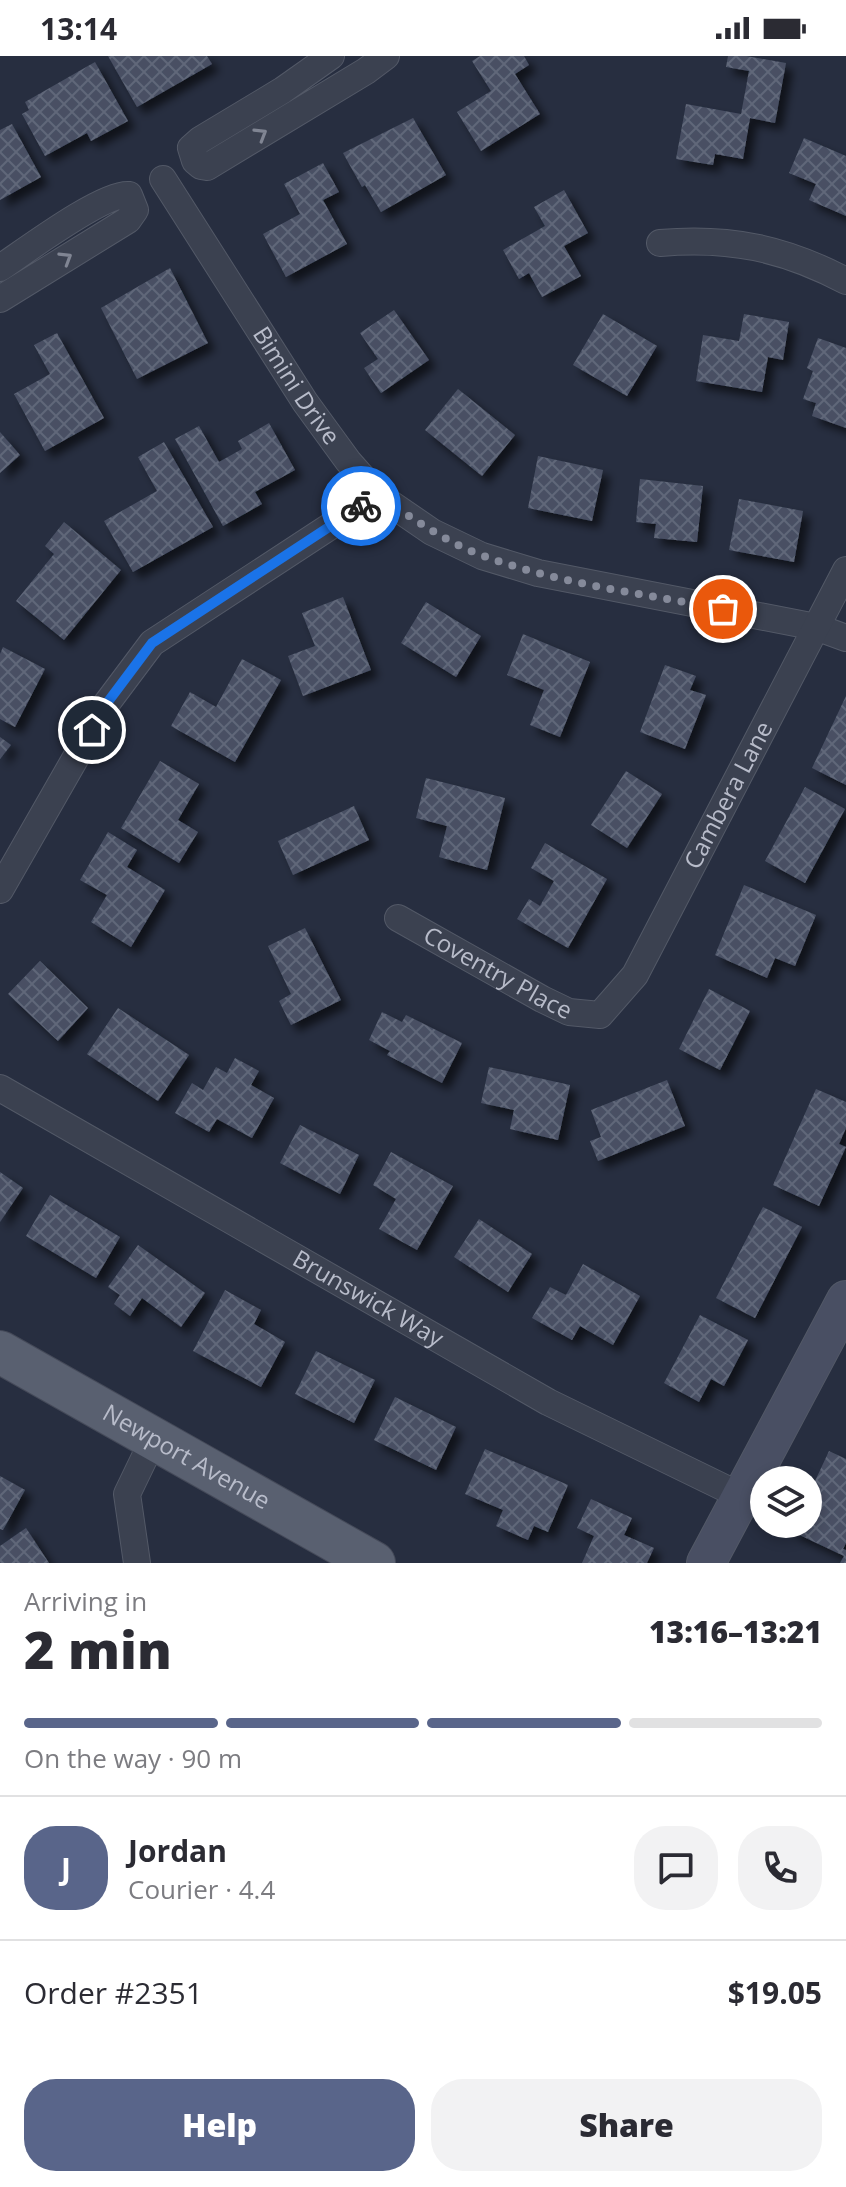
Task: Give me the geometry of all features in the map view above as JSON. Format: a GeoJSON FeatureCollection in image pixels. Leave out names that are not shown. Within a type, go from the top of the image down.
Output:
{"type":"FeatureCollection","features":[{"type":"Feature","properties":{"kind":"main road","name":"Newport Avenue"},"geometry":{"type":"LineString","coordinates":[[0,1352],[374,1563]]}},
{"type":"Feature","properties":{"kind":"street"},"geometry":{"type":"LineString","coordinates":[[331,56],[283,90],[200,140],[191,148],[195,161],[207,167],[386,56]]}},
{"type":"Feature","properties":{"kind":"street"},"geometry":{"type":"LineString","coordinates":[[131,198],[195,161]]}},
{"type":"Feature","properties":{"kind":"street","name":"Bimini Drive"},"geometry":{"type":"LineString","coordinates":[[163,179],[305,402],[348,461],[378,495],[432,532],[482,556],[538,573],[816,627],[846,638]]}},
{"type":"Feature","properties":{"kind":"street"},"geometry":{"type":"LineString","coordinates":[[0,268],[56,230],[116,196],[124,194],[131,198],[135,210],[128,220],[0,299]]}},
{"type":"Feature","properties":{"kind":"street"},"geometry":{"type":"LineString","coordinates":[[660,243],[701,240],[755,246],[810,262],[846,281]]}},
{"type":"Feature","properties":{"kind":"street"},"geometry":{"type":"LineString","coordinates":[[0,890],[107,703],[152,643],[378,495]]}},
{"type":"Feature","properties":{"kind":"street","name":"Cambera Lane"},"geometry":{"type":"LineString","coordinates":[[600,1015],[635,975],[846,570]]}},
{"type":"Feature","properties":{"kind":"street","name":"Coventry Place"},"geometry":{"type":"LineString","coordinates":[[398,918],[569,1012],[600,1015]]}},
{"type":"Feature","properties":{"kind":"street","name":"Brunswick Way"},"geometry":{"type":"LineString","coordinates":[[0,1088],[548,1402],[741,1496]]}},
{"type":"Feature","properties":{"kind":"street"},"geometry":{"type":"LineString","coordinates":[[706,1563],[846,1300]]}},
{"type":"Feature","properties":{"kind":"street"},"geometry":{"type":"LineString","coordinates":[[137,1563],[127,1494],[154,1438]]}},
{"type":"Feature","properties":{"kind":"building"},"geometry":{"type":"Polygon","coordinates":[[[108,56],[207,56],[212,64],[137,107],[108,56]]]}},
{"type":"Feature","properties":{"kind":"building"},"geometry":{"type":"Polygon","coordinates":[[[480,56],[524,56],[529,65],[515,74],[540,114],[481,151],[457,112],[491,91],[472,61],[480,56]]]}},
{"type":"Feature","properties":{"kind":"building"},"geometry":{"type":"Polygon","coordinates":[[[728,56],[786,63],[775,123],[750,118],[743,159],[715,154],[713,165],[676,159],[686,104],[741,114],[749,71],[726,67],[728,56]]]}},
{"type":"Feature","properties":{"kind":"building"},"geometry":{"type":"Polygon","coordinates":[[[95,62],[128,121],[91,141],[87,133],[45,156],[22,114],[29,110],[25,102],[95,62]]]}},
{"type":"Feature","properties":{"kind":"building"},"geometry":{"type":"Polygon","coordinates":[[[413,118],[446,175],[381,212],[365,185],[362,187],[343,153],[413,118]]]}},
{"type":"Feature","properties":{"kind":"building"},"geometry":{"type":"Polygon","coordinates":[[[12,124],[41,177],[0,200],[0,130],[12,124]]]}},
{"type":"Feature","properties":{"kind":"building"},"geometry":{"type":"Polygon","coordinates":[[[804,138],[846,156],[846,216],[809,200],[816,184],[789,173],[804,138]]]}},
{"type":"Feature","properties":{"kind":"building"},"geometry":{"type":"Polygon","coordinates":[[[323,163],[339,192],[323,200],[347,244],[286,277],[263,234],[300,214],[284,184],[323,163]]]}},
{"type":"Feature","properties":{"kind":"building"},"geometry":{"type":"Polygon","coordinates":[[[564,190],[588,233],[564,246],[581,276],[542,297],[529,273],[519,279],[503,250],[545,226],[534,207],[564,190]]]}},
{"type":"Feature","properties":{"kind":"building"},"geometry":{"type":"Polygon","coordinates":[[[170,268],[208,343],[137,379],[101,308],[170,268]]]}},
{"type":"Feature","properties":{"kind":"building"},"geometry":{"type":"Polygon","coordinates":[[[394,310],[429,360],[381,393],[364,368],[378,359],[360,333],[394,310]]]}},
{"type":"Feature","properties":{"kind":"building"},"geometry":{"type":"Polygon","coordinates":[[[603,314],[657,346],[627,396],[573,365],[603,314]]]}},
{"type":"Feature","properties":{"kind":"building"},"geometry":{"type":"Polygon","coordinates":[[[744,314],[789,322],[783,360],[768,357],[762,392],[696,381],[703,335],[739,341],[744,314]]]}},
{"type":"Feature","properties":{"kind":"building"},"geometry":{"type":"Polygon","coordinates":[[[57,333],[104,418],[45,451],[14,394],[50,374],[34,345],[57,333]]]}},
{"type":"Feature","properties":{"kind":"building"},"geometry":{"type":"Polygon","coordinates":[[[818,338],[846,348],[846,428],[812,416],[816,403],[803,399],[813,371],[807,368],[818,338]]]}},
{"type":"Feature","properties":{"kind":"building"},"geometry":{"type":"Polygon","coordinates":[[[458,389],[515,435],[482,476],[425,430],[458,389]]]}},
{"type":"Feature","properties":{"kind":"building"},"geometry":{"type":"Polygon","coordinates":[[[269,423],[295,470],[255,492],[262,504],[223,526],[175,439],[199,426],[219,462],[242,449],[238,441],[269,423]]]}},
{"type":"Feature","properties":{"kind":"building"},"geometry":{"type":"Polygon","coordinates":[[[0,432],[20,455],[0,473],[0,432]]]}},
{"type":"Feature","properties":{"kind":"building"},"geometry":{"type":"Polygon","coordinates":[[[164,442],[213,527],[133,572],[104,521],[157,491],[138,457],[164,442]]]}},
{"type":"Feature","properties":{"kind":"building"},"geometry":{"type":"Polygon","coordinates":[[[538,456],[603,470],[592,521],[528,508],[538,456]]]}},
{"type":"Feature","properties":{"kind":"building"},"geometry":{"type":"Polygon","coordinates":[[[640,479],[703,486],[697,542],[654,538],[656,524],[636,522],[640,479]]]}},
{"type":"Feature","properties":{"kind":"building"},"geometry":{"type":"Polygon","coordinates":[[[739,499],[803,511],[794,562],[729,550],[739,499]]]}},
{"type":"Feature","properties":{"kind":"building"},"geometry":{"type":"Polygon","coordinates":[[[64,522],[121,570],[64,640],[16,601],[54,554],[45,546],[64,522]]]}},
{"type":"Feature","properties":{"kind":"building"},"geometry":{"type":"Polygon","coordinates":[[[343,597],[371,670],[303,696],[288,656],[315,646],[302,613],[343,597]]]}},
{"type":"Feature","properties":{"kind":"building"},"geometry":{"type":"Polygon","coordinates":[[[426,602],[481,636],[456,677],[401,643],[426,602]]]}},
{"type":"Feature","properties":{"kind":"building"},"geometry":{"type":"Polygon","coordinates":[[[523,634],[590,662],[560,737],[530,725],[544,690],[507,675],[523,634]]]}},
{"type":"Feature","properties":{"kind":"building"},"geometry":{"type":"Polygon","coordinates":[[[3,647],[45,669],[15,727],[0,719],[0,654],[3,647]]]}},
{"type":"Feature","properties":{"kind":"building"},"geometry":{"type":"Polygon","coordinates":[[[242,659],[281,680],[235,762],[171,726],[190,692],[216,707],[242,659]]]}},
{"type":"Feature","properties":{"kind":"building"},"geometry":{"type":"Polygon","coordinates":[[[665,665],[696,676],[690,690],[706,695],[685,749],[640,732],[665,665]]]}},
{"type":"Feature","properties":{"kind":"building"},"geometry":{"type":"Polygon","coordinates":[[[846,696],[846,785],[812,768],[846,696]]]}},
{"type":"Feature","properties":{"kind":"building"},"geometry":{"type":"Polygon","coordinates":[[[0,737],[11,745],[0,759],[0,737]]]}},
{"type":"Feature","properties":{"kind":"building"},"geometry":{"type":"Polygon","coordinates":[[[160,761],[199,784],[178,820],[198,832],[179,863],[121,828],[160,761]]]}},
{"type":"Feature","properties":{"kind":"building"},"geometry":{"type":"Polygon","coordinates":[[[626,771],[662,794],[627,848],[591,825],[626,771]]]}},
{"type":"Feature","properties":{"kind":"building"},"geometry":{"type":"Polygon","coordinates":[[[426,778],[505,798],[487,870],[439,857],[447,826],[416,818],[426,778]]]}},
{"type":"Feature","properties":{"kind":"building"},"geometry":{"type":"Polygon","coordinates":[[[805,787],[845,809],[805,883],[765,861],[805,787]]]}},
{"type":"Feature","properties":{"kind":"building"},"geometry":{"type":"Polygon","coordinates":[[[354,806],[369,840],[293,875],[278,841],[354,806]]]}},
{"type":"Feature","properties":{"kind":"building"},"geometry":{"type":"Polygon","coordinates":[[[108,832],[137,850],[127,867],[165,890],[131,947],[91,922],[107,895],[80,880],[108,832]]]}},
{"type":"Feature","properties":{"kind":"building"},"geometry":{"type":"Polygon","coordinates":[[[545,843],[607,879],[568,948],[517,919],[529,899],[540,906],[554,881],[531,868],[545,843]]]}},
{"type":"Feature","properties":{"kind":"building"},"geometry":{"type":"Polygon","coordinates":[[[744,885],[816,915],[795,966],[775,958],[767,978],[715,955],[744,885]]]}},
{"type":"Feature","properties":{"kind":"building"},"geometry":{"type":"Polygon","coordinates":[[[305,928],[341,1000],[291,1025],[279,1001],[291,994],[268,946],[305,928]]]}},
{"type":"Feature","properties":{"kind":"building"},"geometry":{"type":"Polygon","coordinates":[[[40,961],[88,1008],[58,1041],[8,994],[40,961]]]}},
{"type":"Feature","properties":{"kind":"building"},"geometry":{"type":"Polygon","coordinates":[[[709,989],[750,1011],[720,1070],[679,1049],[709,989]]]}},
{"type":"Feature","properties":{"kind":"building"},"geometry":{"type":"Polygon","coordinates":[[[118,1008],[189,1055],[158,1101],[87,1054],[118,1008]]]}},
{"type":"Feature","properties":{"kind":"building"},"geometry":{"type":"Polygon","coordinates":[[[382,1012],[402,1022],[406,1015],[462,1043],[442,1083],[387,1055],[390,1051],[369,1040],[382,1012]]]}},
{"type":"Feature","properties":{"kind":"building"},"geometry":{"type":"Polygon","coordinates":[[[235,1058],[259,1071],[251,1085],[274,1098],[252,1138],[217,1119],[209,1132],[175,1113],[192,1083],[203,1090],[216,1067],[227,1073],[235,1058]]]}},
{"type":"Feature","properties":{"kind":"building"},"geometry":{"type":"Polygon","coordinates":[[[489,1067],[570,1085],[558,1140],[510,1129],[514,1110],[481,1103],[489,1067]]]}},
{"type":"Feature","properties":{"kind":"building"},"geometry":{"type":"Polygon","coordinates":[[[667,1080],[685,1126],[598,1161],[590,1141],[601,1137],[591,1110],[667,1080]]]}},
{"type":"Feature","properties":{"kind":"building"},"geometry":{"type":"Polygon","coordinates":[[[816,1089],[846,1102],[846,1128],[839,1144],[846,1147],[819,1206],[773,1185],[816,1089]]]}},
{"type":"Feature","properties":{"kind":"building"},"geometry":{"type":"Polygon","coordinates":[[[300,1125],[359,1155],[340,1194],[280,1163],[300,1125]]]}},
{"type":"Feature","properties":{"kind":"building"},"geometry":{"type":"Polygon","coordinates":[[[391,1152],[453,1186],[417,1250],[379,1229],[396,1199],[373,1185],[391,1152]]]}},
{"type":"Feature","properties":{"kind":"building"},"geometry":{"type":"Polygon","coordinates":[[[0,1172],[23,1188],[0,1222],[0,1172]]]}},
{"type":"Feature","properties":{"kind":"building"},"geometry":{"type":"Polygon","coordinates":[[[50,1195],[120,1237],[96,1278],[26,1236],[50,1195]]]}},
{"type":"Feature","properties":{"kind":"building"},"geometry":{"type":"Polygon","coordinates":[[[763,1207],[802,1227],[755,1318],[716,1298],[763,1207]]]}},
{"type":"Feature","properties":{"kind":"building"},"geometry":{"type":"Polygon","coordinates":[[[479,1219],[532,1254],[508,1292],[454,1257],[479,1219]]]}},
{"type":"Feature","properties":{"kind":"building"},"geometry":{"type":"Polygon","coordinates":[[[138,1245],[205,1293],[181,1327],[142,1298],[130,1316],[114,1304],[120,1295],[108,1287],[138,1245]]]}},
{"type":"Feature","properties":{"kind":"building"},"geometry":{"type":"Polygon","coordinates":[[[583,1264],[640,1296],[613,1345],[580,1326],[572,1340],[532,1318],[550,1287],[566,1295],[583,1264]]]}},
{"type":"Feature","properties":{"kind":"building"},"geometry":{"type":"Polygon","coordinates":[[[225,1290],[261,1310],[254,1324],[285,1342],[261,1387],[193,1351],[225,1290]]]}},
{"type":"Feature","properties":{"kind":"building"},"geometry":{"type":"Polygon","coordinates":[[[700,1315],[748,1340],[724,1386],[711,1379],[699,1402],[664,1383],[700,1315]]]}},
{"type":"Feature","properties":{"kind":"building"},"geometry":{"type":"Polygon","coordinates":[[[316,1351],[375,1380],[354,1423],[295,1394],[316,1351]]]}},
{"type":"Feature","properties":{"kind":"building"},"geometry":{"type":"Polygon","coordinates":[[[395,1397],[456,1427],[436,1470],[374,1440],[395,1397]]]}},
{"type":"Feature","properties":{"kind":"building"},"geometry":{"type":"Polygon","coordinates":[[[485,1449],[568,1485],[548,1532],[534,1526],[528,1540],[496,1526],[503,1510],[465,1494],[485,1449]]]}},
{"type":"Feature","properties":{"kind":"building"},"geometry":{"type":"Polygon","coordinates":[[[829,1451],[846,1459],[846,1543],[843,1549],[846,1550],[846,1563],[840,1563],[844,1556],[806,1538],[822,1538],[822,1466],[829,1451]]]}},
{"type":"Feature","properties":{"kind":"building"},"geometry":{"type":"Polygon","coordinates":[[[0,1476],[25,1490],[3,1530],[0,1529],[0,1476]]]}},
{"type":"Feature","properties":{"kind":"building"},"geometry":{"type":"Polygon","coordinates":[[[591,1499],[632,1518],[624,1535],[654,1548],[647,1563],[582,1563],[594,1536],[577,1528],[591,1499]]]}},
{"type":"Feature","properties":{"kind":"building"},"geometry":{"type":"Polygon","coordinates":[[[26,1528],[49,1563],[0,1563],[0,1546],[26,1528]]]}},
{"type":"Feature","properties":{"kind":"way so far"},"geometry":{"type":"LineString","coordinates":[[361,506],[378,495],[432,532],[482,556],[538,573],[723,609]]}},
{"type":"Feature","properties":{"kind":"route"},"geometry":{"type":"LineString","coordinates":[[92,730],[107,703],[152,643],[361,506]]}}]}
